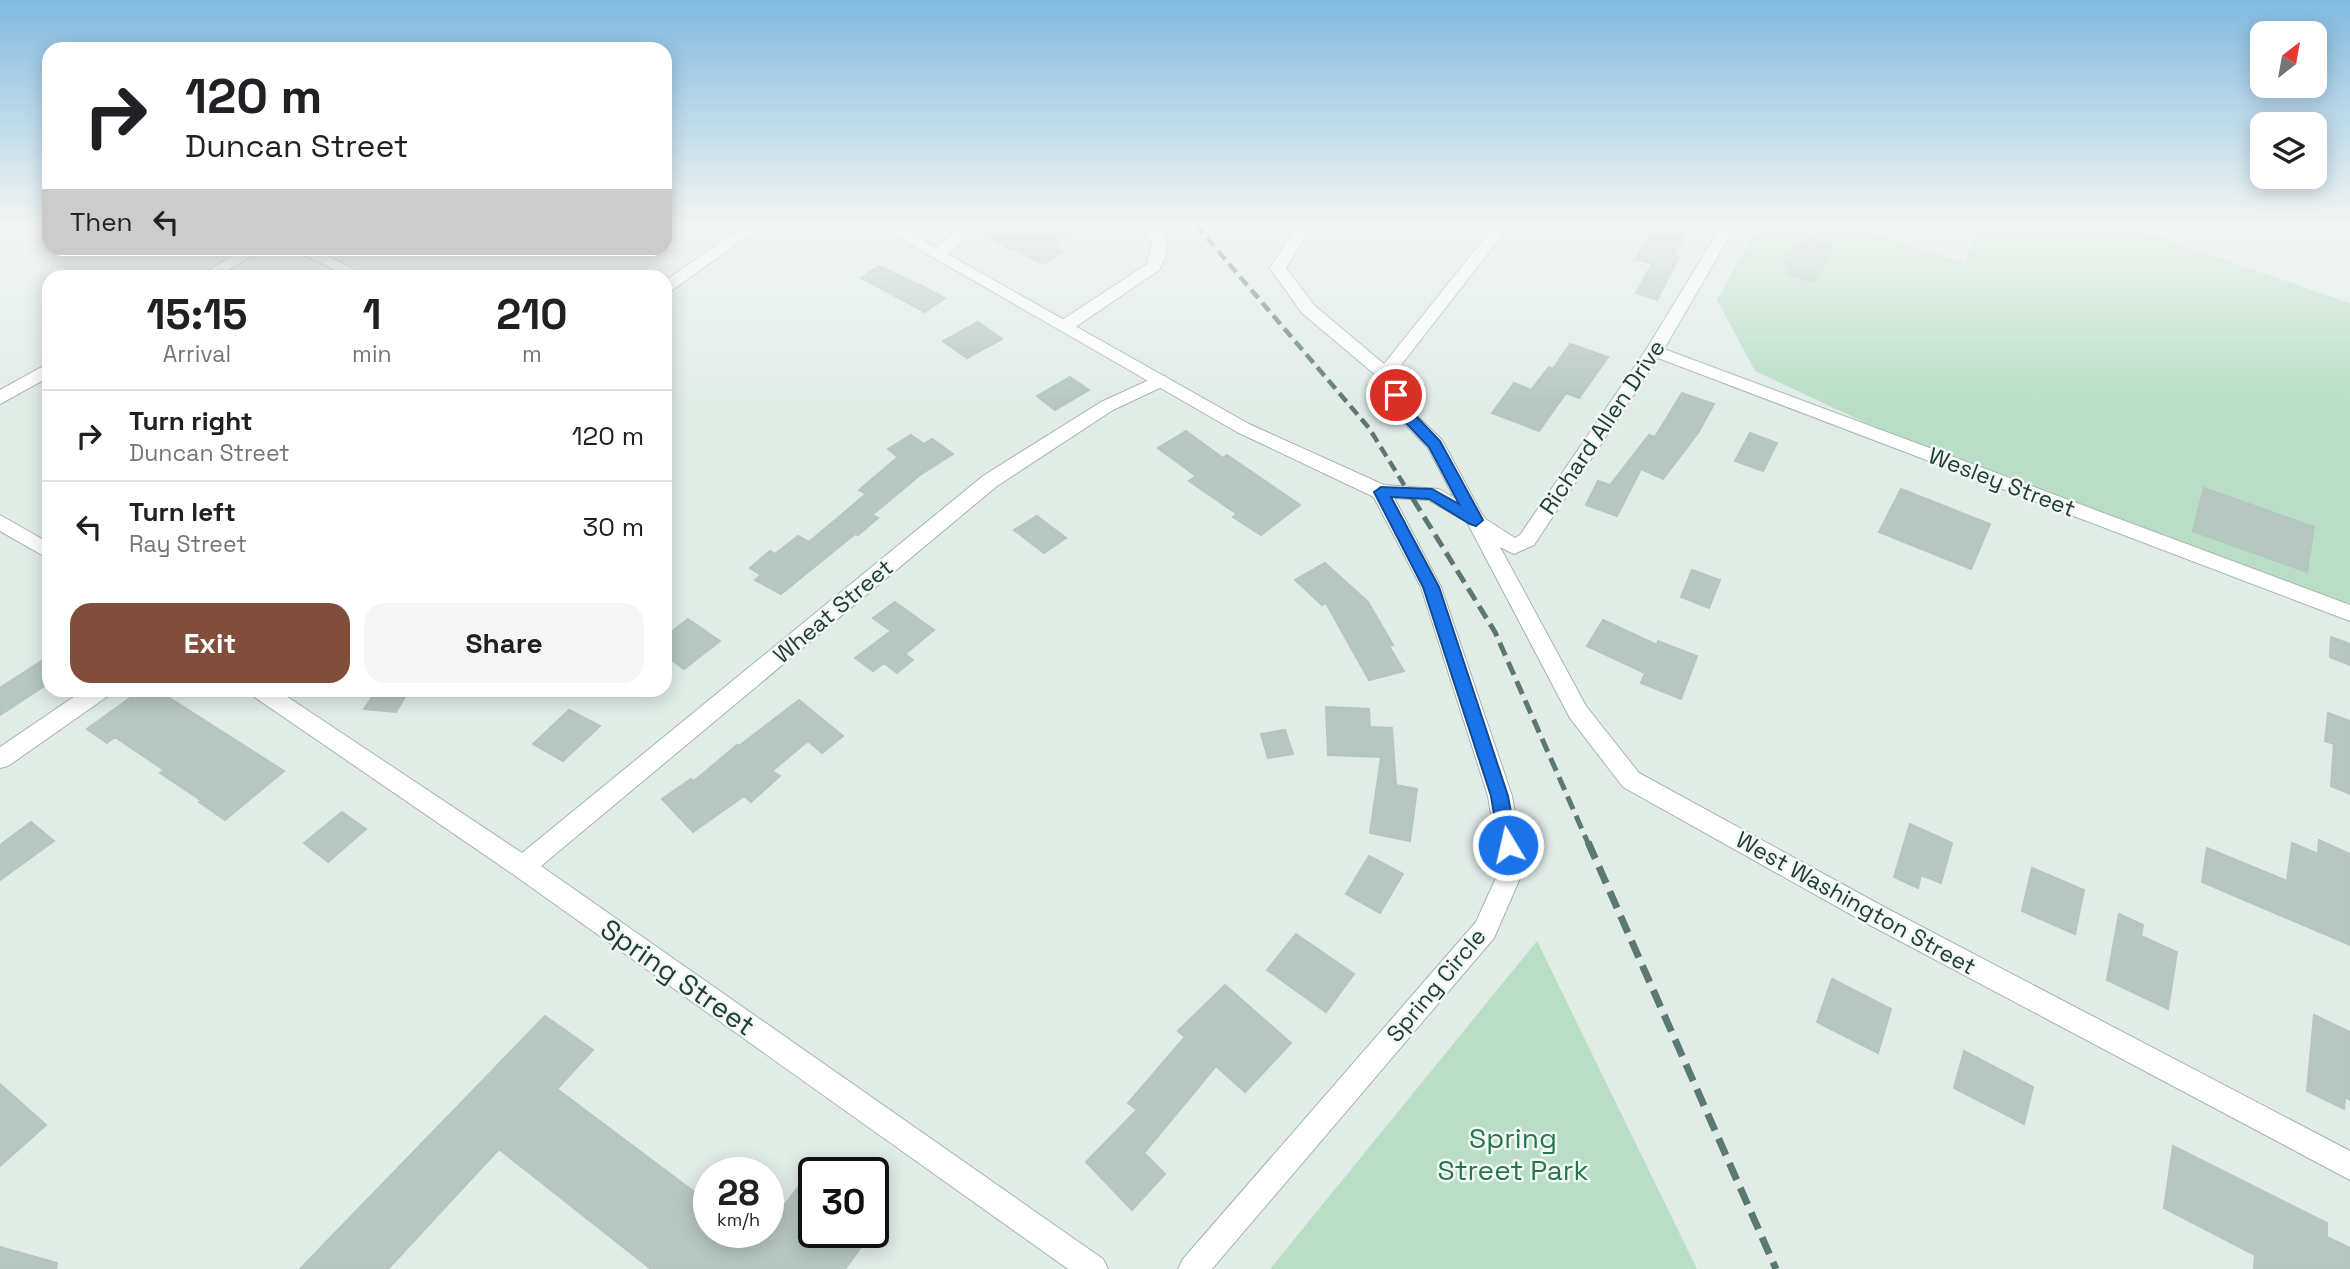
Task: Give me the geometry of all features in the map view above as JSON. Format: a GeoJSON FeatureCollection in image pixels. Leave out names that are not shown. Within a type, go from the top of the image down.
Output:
{"type":"FeatureCollection","features":[{"type":"Feature","properties":{"kind":"street"},"geometry":{"type":"LineString","coordinates":[[991,284],[1243,428],[1381,492],[1432,494],[1476,520]]}},
{"type":"Feature","properties":{"kind":"street"},"geometry":{"type":"LineString","coordinates":[[1065,326],[1127,284]]}},
{"type":"Feature","properties":{"kind":"street"},"geometry":{"type":"LineString","coordinates":[[1290,284],[1308,309],[1385,374],[1456,284]]}},
{"type":"Feature","properties":{"kind":"street","name":"Richard Allen Drive"},"geometry":{"type":"LineString","coordinates":[[1476,520],[1514,547],[1527,540],[1654,351],[1694,284]]}},
{"type":"Feature","properties":{"kind":"street","name":"Wesley Street"},"geometry":{"type":"LineString","coordinates":[[1654,351],[2350,613]]}},
{"type":"Feature","properties":{"kind":"street"},"geometry":{"type":"LineString","coordinates":[[0,398],[42,373]]}},
{"type":"Feature","properties":{"kind":"street","name":"West Washington Street"},"geometry":{"type":"LineString","coordinates":[[1385,374],[1407,416],[1435,444],[1578,712],[1631,780],[1877,916],[2350,1166]]}},
{"type":"Feature","properties":{"kind":"street","name":"Wheat Street"},"geometry":{"type":"LineString","coordinates":[[523,867],[990,481],[1107,406],[1160,381]]}},
{"type":"Feature","properties":{"kind":"street","name":"Spring Circle"},"geometry":{"type":"LineString","coordinates":[[1194,1269],[1485,930],[1511,869],[1500,796],[1431,587],[1381,492]]}},
{"type":"Feature","properties":{"kind":"street"},"geometry":{"type":"LineString","coordinates":[[0,522],[42,548]]}},
{"type":"Feature","properties":{"kind":"street"},"geometry":{"type":"LineString","coordinates":[[0,758],[90,697]]}},
{"type":"Feature","properties":{"kind":"street","name":"Spring Street"},"geometry":{"type":"LineString","coordinates":[[271,697],[523,867],[1093,1269]]}},
{"type":"Feature","properties":{"kind":"green space"},"geometry":{"type":"Polygon","coordinates":[[[1726,284],[2296,284],[2350,303],[2350,616],[1896,437],[1755,371],[1717,300],[1726,284]]]}},
{"type":"Feature","properties":{"kind":"green space","name":"Spring Street Park"},"geometry":{"type":"Polygon","coordinates":[[[1537,941],[1697,1269],[1270,1269],[1537,941]]]}},
{"type":"Feature","properties":{"kind":"building"},"geometry":{"type":"Polygon","coordinates":[[[873,284],[918,284],[945,298],[925,312],[873,284]]]}},
{"type":"Feature","properties":{"kind":"building"},"geometry":{"type":"Polygon","coordinates":[[[1641,284],[1665,284],[1657,300],[1636,293],[1641,284]]]}},
{"type":"Feature","properties":{"kind":"building"},"geometry":{"type":"Polygon","coordinates":[[[978,322],[1002,339],[967,358],[943,341],[978,322]]]}},
{"type":"Feature","properties":{"kind":"building"},"geometry":{"type":"Polygon","coordinates":[[[1570,344],[1608,357],[1579,398],[1566,393],[1539,431],[1492,413],[1514,383],[1531,390],[1549,367],[1553,369],[1570,344]]]}},
{"type":"Feature","properties":{"kind":"building"},"geometry":{"type":"Polygon","coordinates":[[[1070,377],[1089,390],[1055,410],[1037,396],[1070,377]]]}},
{"type":"Feature","properties":{"kind":"building"},"geometry":{"type":"Polygon","coordinates":[[[1682,393],[1714,404],[1698,433],[1663,479],[1641,469],[1617,516],[1586,505],[1598,481],[1610,485],[1649,435],[1655,437],[1682,393]]]}},
{"type":"Feature","properties":{"kind":"building"},"geometry":{"type":"Polygon","coordinates":[[[1186,431],[1223,458],[1227,455],[1300,505],[1261,535],[1233,517],[1237,514],[1189,481],[1196,476],[1158,448],[1186,431]]]}},
{"type":"Feature","properties":{"kind":"building"},"geometry":{"type":"Polygon","coordinates":[[[1750,433],[1777,443],[1763,471],[1735,461],[1750,433]]]}},
{"type":"Feature","properties":{"kind":"building"},"geometry":{"type":"Polygon","coordinates":[[[911,435],[924,444],[932,439],[953,454],[920,475],[872,515],[878,518],[781,594],[755,580],[761,575],[750,568],[770,551],[775,554],[798,536],[809,542],[866,494],[859,490],[898,457],[888,449],[911,435]]]}},
{"type":"Feature","properties":{"kind":"building"},"geometry":{"type":"Polygon","coordinates":[[[2204,488],[2314,527],[2307,572],[2193,531],[2204,488]]]}},
{"type":"Feature","properties":{"kind":"building"},"geometry":{"type":"Polygon","coordinates":[[[1901,489],[1990,524],[1971,569],[1879,532],[1901,489]]]}},
{"type":"Feature","properties":{"kind":"building"},"geometry":{"type":"Polygon","coordinates":[[[1037,516],[1066,538],[1044,553],[1014,530],[1037,516]]]}},
{"type":"Feature","properties":{"kind":"building"},"geometry":{"type":"Polygon","coordinates":[[[1325,563],[1368,602],[1393,645],[1389,646],[1404,671],[1369,680],[1326,603],[1322,605],[1295,580],[1325,563]]]}},
{"type":"Feature","properties":{"kind":"building"},"geometry":{"type":"Polygon","coordinates":[[[1692,570],[1720,580],[1709,608],[1681,597],[1692,570]]]}},
{"type":"Feature","properties":{"kind":"building"},"geometry":{"type":"Polygon","coordinates":[[[895,602],[934,630],[905,654],[913,660],[897,673],[884,663],[873,671],[855,658],[891,631],[873,618],[895,602]]]}},
{"type":"Feature","properties":{"kind":"building"},"geometry":{"type":"Polygon","coordinates":[[[688,619],[720,641],[684,669],[672,660],[672,632],[688,619]]]}},
{"type":"Feature","properties":{"kind":"building"},"geometry":{"type":"Polygon","coordinates":[[[1603,620],[1657,645],[1658,641],[1697,656],[1681,699],[1641,683],[1645,673],[1587,646],[1603,620]]]}},
{"type":"Feature","properties":{"kind":"building"},"geometry":{"type":"Polygon","coordinates":[[[2331,637],[2350,644],[2350,665],[2330,657],[2331,637]]]}},
{"type":"Feature","properties":{"kind":"building"},"geometry":{"type":"Polygon","coordinates":[[[42,661],[42,688],[0,715],[0,688],[42,661]]]}},
{"type":"Feature","properties":{"kind":"building"},"geometry":{"type":"Polygon","coordinates":[[[131,697],[168,697],[284,771],[225,820],[160,773],[164,770],[115,737],[107,743],[87,729],[131,697]]]}},
{"type":"Feature","properties":{"kind":"building"},"geometry":{"type":"Polygon","coordinates":[[[372,697],[405,697],[396,712],[364,709],[372,697]]]}},
{"type":"Feature","properties":{"kind":"building"},"geometry":{"type":"Polygon","coordinates":[[[799,700],[843,736],[822,753],[808,741],[772,771],[780,776],[751,802],[744,796],[693,832],[662,799],[691,779],[694,781],[737,745],[799,700]]]}},
{"type":"Feature","properties":{"kind":"building"},"geometry":{"type":"Polygon","coordinates":[[[1326,707],[1369,709],[1370,727],[1392,728],[1396,785],[1417,789],[1410,841],[1370,833],[1381,757],[1328,755],[1326,707]]]}},
{"type":"Feature","properties":{"kind":"building"},"geometry":{"type":"Polygon","coordinates":[[[569,710],[600,726],[563,761],[533,744],[569,710]]]}},
{"type":"Feature","properties":{"kind":"building"},"geometry":{"type":"Polygon","coordinates":[[[2328,713],[2350,721],[2350,794],[2331,786],[2334,744],[2325,741],[2328,713]]]}},
{"type":"Feature","properties":{"kind":"building"},"geometry":{"type":"Polygon","coordinates":[[[1285,730],[1293,754],[1268,758],[1261,734],[1285,730]]]}},
{"type":"Feature","properties":{"kind":"building"},"geometry":{"type":"Polygon","coordinates":[[[342,812],[366,829],[328,862],[304,843],[342,812]]]}},
{"type":"Feature","properties":{"kind":"building"},"geometry":{"type":"Polygon","coordinates":[[[31,822],[54,841],[0,880],[0,845],[31,822]]]}},
{"type":"Feature","properties":{"kind":"building"},"geometry":{"type":"Polygon","coordinates":[[[1910,824],[1952,843],[1941,883],[1921,875],[1918,888],[1894,877],[1910,824]]]}},
{"type":"Feature","properties":{"kind":"building"},"geometry":{"type":"Polygon","coordinates":[[[2319,840],[2350,854],[2350,945],[2202,882],[2207,848],[2287,881],[2292,843],[2318,854],[2319,840]]]}},
{"type":"Feature","properties":{"kind":"building"},"geometry":{"type":"Polygon","coordinates":[[[1369,856],[1403,874],[1380,913],[1346,894],[1369,856]]]}},
{"type":"Feature","properties":{"kind":"building"},"geometry":{"type":"Polygon","coordinates":[[[2032,868],[2084,890],[2075,934],[2022,911],[2032,868]]]}},
{"type":"Feature","properties":{"kind":"building"},"geometry":{"type":"Polygon","coordinates":[[[2119,914],[2143,925],[2141,936],[2177,952],[2168,1009],[2107,980],[2119,914]]]}},
{"type":"Feature","properties":{"kind":"building"},"geometry":{"type":"Polygon","coordinates":[[[1296,934],[1354,974],[1326,1012],[1267,970],[1296,934]]]}},
{"type":"Feature","properties":{"kind":"building"},"geometry":{"type":"Polygon","coordinates":[[[1832,979],[1891,1009],[1878,1053],[1817,1022],[1832,979]]]}},
{"type":"Feature","properties":{"kind":"building"},"geometry":{"type":"Polygon","coordinates":[[[1225,985],[1291,1043],[1245,1092],[1216,1066],[1144,1153],[1165,1174],[1132,1210],[1086,1162],[1137,1110],[1128,1103],[1185,1037],[1178,1031],[1225,985]]]}},
{"type":"Feature","properties":{"kind":"building"},"geometry":{"type":"Polygon","coordinates":[[[2314,1015],[2350,1032],[2350,1100],[2345,1097],[2344,1109],[2307,1091],[2314,1015]]]}},
{"type":"Feature","properties":{"kind":"building"},"geometry":{"type":"Polygon","coordinates":[[[545,1016],[593,1050],[557,1089],[693,1191],[693,1248],[784,1248],[784,1205],[798,1188],[798,1248],[860,1248],[845,1269],[651,1269],[499,1149],[388,1269],[300,1269],[545,1016]]]}},
{"type":"Feature","properties":{"kind":"building"},"geometry":{"type":"Polygon","coordinates":[[[1964,1051],[2033,1087],[2024,1124],[1954,1088],[1964,1051]]]}},
{"type":"Feature","properties":{"kind":"building"},"geometry":{"type":"Polygon","coordinates":[[[0,1084],[46,1125],[0,1166],[0,1084]]]}},
{"type":"Feature","properties":{"kind":"building"},"geometry":{"type":"Polygon","coordinates":[[[2173,1146],[2327,1223],[2327,1237],[2350,1248],[2350,1269],[2254,1269],[2255,1255],[2164,1208],[2173,1146]]]}},
{"type":"Feature","properties":{"kind":"building"},"geometry":{"type":"Polygon","coordinates":[[[0,1247],[57,1263],[56,1269],[0,1269],[0,1247]]]}},
{"type":"Feature","properties":{"kind":"railway"},"geometry":{"type":"LineString","coordinates":[[1246,284],[1369,428],[1414,501]]}},
{"type":"Feature","properties":{"kind":"railway"},"geometry":{"type":"LineString","coordinates":[[1413,499],[1495,632],[1588,843]]}},
{"type":"Feature","properties":{"kind":"railway"},"geometry":{"type":"LineString","coordinates":[[1588,842],[1776,1269]]}},
{"type":"Feature","properties":{"kind":"route"},"geometry":{"type":"LineString","coordinates":[[1396,395],[1407,416],[1435,444],[1476,520],[1432,494],[1381,492],[1431,587],[1500,796],[1508,845]]}}]}
